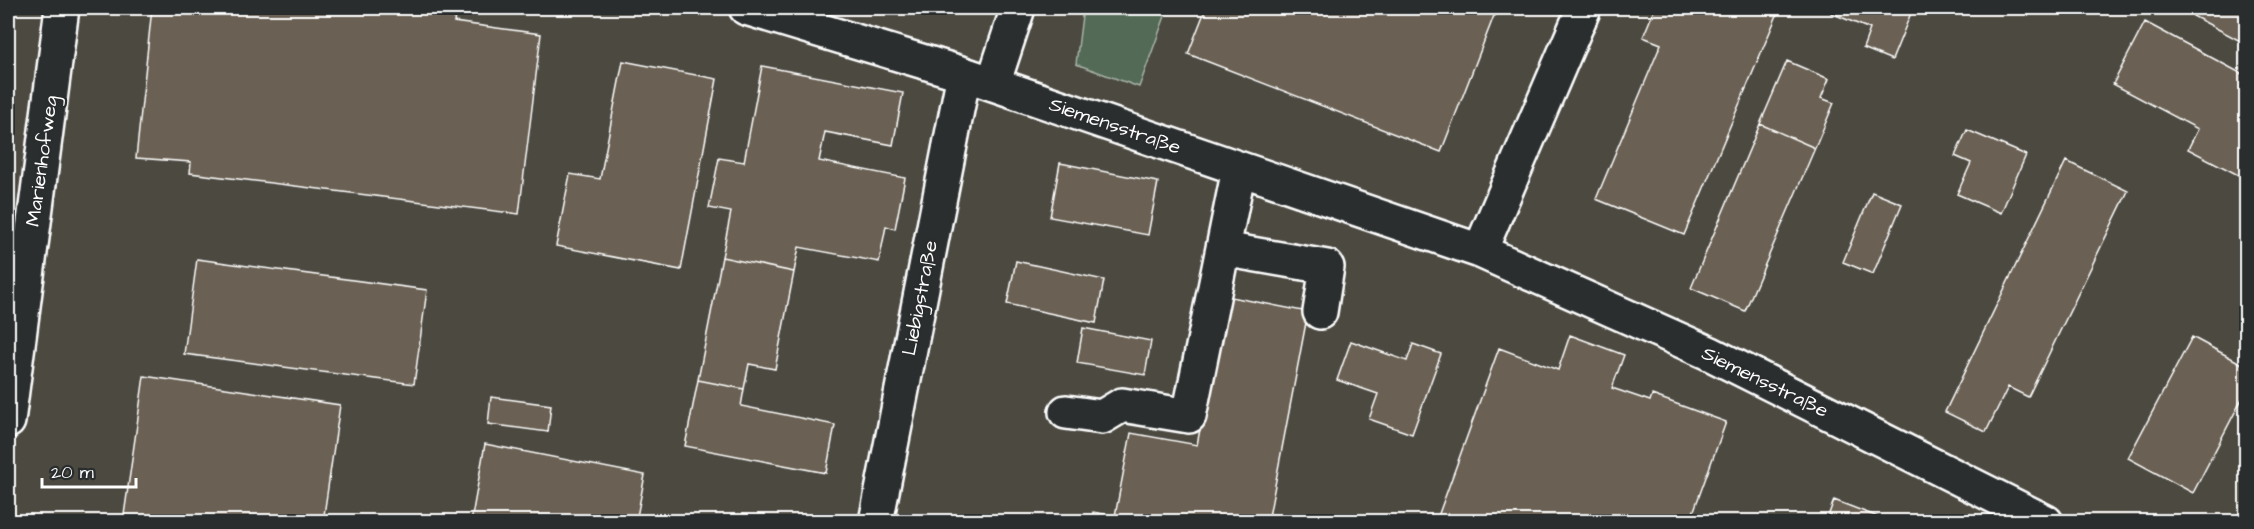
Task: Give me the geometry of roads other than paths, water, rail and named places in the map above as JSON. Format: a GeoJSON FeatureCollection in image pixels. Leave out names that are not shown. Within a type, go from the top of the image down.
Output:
{"type":"FeatureCollection","features":[{"type":"Feature","properties":{"kind":"street","name":"Marienhofweg"},"geometry":{"type":"LineString","coordinates":[[8,421],[62,8]]}},
{"type":"Feature","properties":{"kind":"street","name":"Siemensstraße"},"geometry":{"type":"LineString","coordinates":[[746,8],[978,79],[1480,251],[1708,353],[2046,522]]}},
{"type":"Feature","properties":{"kind":"street","name":"Liebigstraße"},"geometry":{"type":"LineString","coordinates":[[876,522],[978,79],[1018,8]]}},
{"type":"Feature","properties":{"kind":"street"},"geometry":{"type":"LineString","coordinates":[[1480,251],[1584,8]]}},
{"type":"Feature","properties":{"kind":"street"},"geometry":{"type":"LineString","coordinates":[[1066,412],[1102,417],[1122,405],[1189,416],[1239,169]]}},
{"type":"Feature","properties":{"kind":"street"},"geometry":{"type":"LineString","coordinates":[[1223,249],[1327,267],[1320,312]]}}]}
